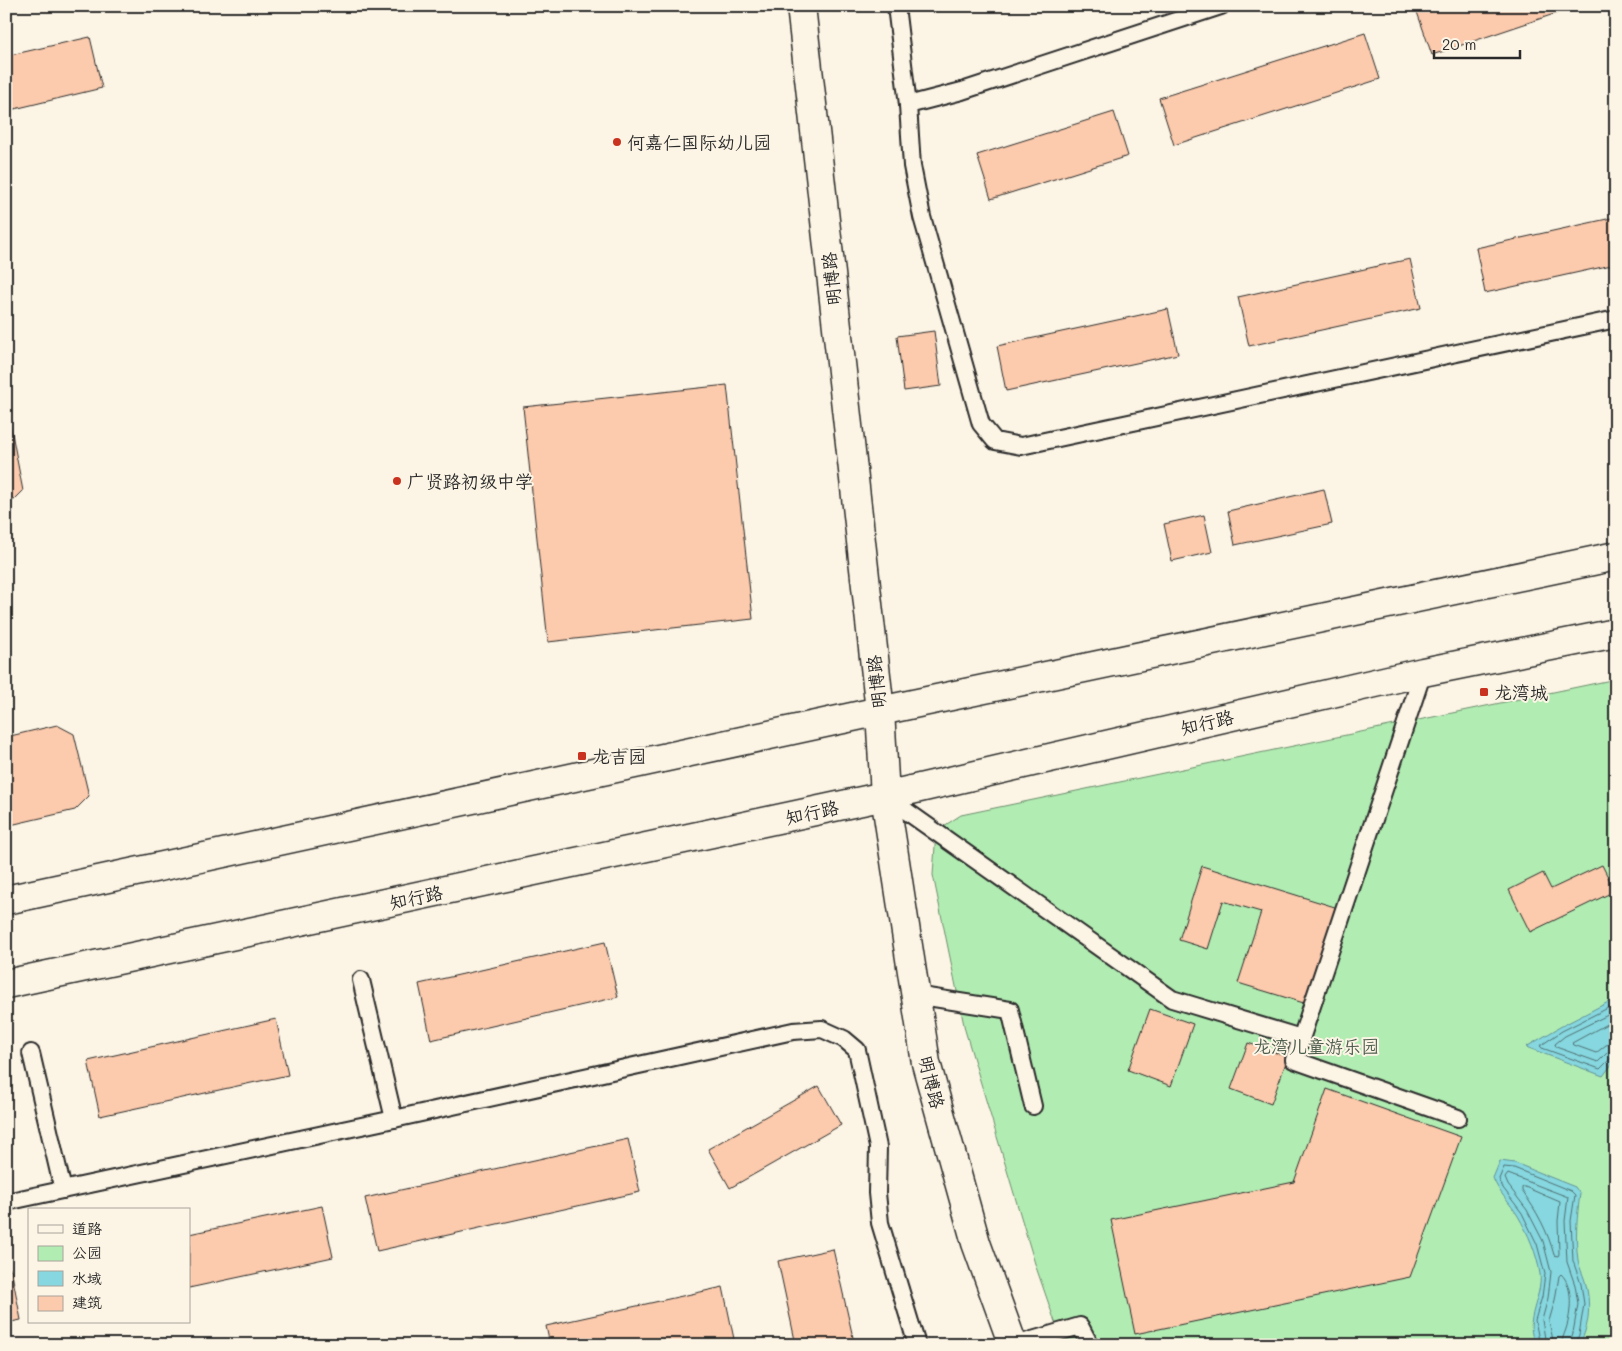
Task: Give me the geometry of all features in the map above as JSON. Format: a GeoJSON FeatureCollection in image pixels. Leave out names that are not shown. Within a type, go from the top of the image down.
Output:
{"type":"FeatureCollection","features":[{"type":"Feature","properties":{"kind":"main road","name":"明博路"},"geometry":{"type":"LineString","coordinates":[[801,6],[880,711],[885,796],[928,1072],[976,1244],[1014,1345]]}},
{"type":"Feature","properties":{"kind":"main road"},"geometry":{"type":"LineString","coordinates":[[6,900],[880,711],[1616,556]]}},
{"type":"Feature","properties":{"kind":"main road","name":"知行路"},"geometry":{"type":"LineString","coordinates":[[6,984],[885,796],[1423,672],[1616,633]]}},
{"type":"Feature","properties":{"kind":"lane"},"geometry":{"type":"LineString","coordinates":[[896,6],[908,105],[912,166],[922,217],[981,424],[995,441],[1021,446],[1616,319]]}},
{"type":"Feature","properties":{"kind":"lane"},"geometry":{"type":"LineString","coordinates":[[908,105],[962,91],[1222,6]]}},
{"type":"Feature","properties":{"kind":"lane"},"geometry":{"type":"LineString","coordinates":[[1423,672],[1294,1060],[1458,1118]]}},
{"type":"Feature","properties":{"kind":"lane"},"geometry":{"type":"LineString","coordinates":[[885,796],[1172,999],[1301,1038]]}},
{"type":"Feature","properties":{"kind":"lane"},"geometry":{"type":"LineString","coordinates":[[361,980],[394,1119]]}},
{"type":"Feature","properties":{"kind":"lane"},"geometry":{"type":"LineString","coordinates":[[916,995],[1010,1010],[1032,1106]]}},
{"type":"Feature","properties":{"kind":"lane"},"geometry":{"type":"LineString","coordinates":[[6,1202],[793,1031],[822,1029],[844,1039],[857,1050],[878,1147],[877,1193],[880,1223],[917,1345]]}},
{"type":"Feature","properties":{"kind":"lane"},"geometry":{"type":"LineString","coordinates":[[31,1053],[63,1190]]}},
{"type":"Feature","properties":{"kind":"lane"},"geometry":{"type":"LineString","coordinates":[[1014,1345],[1080,1326],[1090,1345]]}},
{"type":"Feature","properties":{"kind":"green space","name":"龙湾儿童游乐园"},"geometry":{"type":"Polygon","coordinates":[[[1616,679],[1616,1345],[1063,1345],[1036,1267],[965,1030],[933,875],[936,831],[961,815],[1616,679]]]}},
{"type":"Feature","properties":{"kind":"water"},"geometry":{"type":"Polygon","coordinates":[[[1616,998],[1616,1059],[1603,1076],[1526,1047],[1560,1027],[1616,998]]]}},
{"type":"Feature","properties":{"kind":"water"},"geometry":{"type":"Polygon","coordinates":[[[1500,1161],[1515,1163],[1575,1187],[1580,1194],[1577,1252],[1587,1289],[1589,1305],[1583,1338],[1579,1345],[1536,1345],[1532,1336],[1532,1318],[1540,1283],[1539,1266],[1532,1244],[1522,1223],[1493,1178],[1500,1161]]]}},
{"type":"Feature","properties":{"kind":"building"},"geometry":{"type":"Polygon","coordinates":[[[1434,6],[1565,6],[1566,10],[1432,55],[1417,12],[1434,6]]]}},
{"type":"Feature","properties":{"kind":"building"},"geometry":{"type":"Polygon","coordinates":[[[1365,33],[1380,79],[1174,145],[1159,98],[1365,33]]]}},
{"type":"Feature","properties":{"kind":"building"},"geometry":{"type":"Polygon","coordinates":[[[90,37],[102,88],[6,111],[6,56],[90,37]]]}},
{"type":"Feature","properties":{"kind":"building"},"geometry":{"type":"Polygon","coordinates":[[[1114,112],[1128,156],[991,199],[977,155],[1114,112]]]}},
{"type":"Feature","properties":{"kind":"building"},"geometry":{"type":"Polygon","coordinates":[[[1616,217],[1616,264],[1485,293],[1476,248],[1616,217]]]}},
{"type":"Feature","properties":{"kind":"building"},"geometry":{"type":"Polygon","coordinates":[[[1410,259],[1421,308],[1249,346],[1238,297],[1410,259]]]}},
{"type":"Feature","properties":{"kind":"building"},"geometry":{"type":"Polygon","coordinates":[[[1168,309],[1178,354],[1006,391],[997,346],[1168,309]]]}},
{"type":"Feature","properties":{"kind":"building"},"geometry":{"type":"Polygon","coordinates":[[[934,331],[941,386],[904,391],[897,336],[934,331]]]}},
{"type":"Feature","properties":{"kind":"building"},"geometry":{"type":"Polygon","coordinates":[[[727,385],[753,619],[548,642],[523,407],[727,385]]]}},
{"type":"Feature","properties":{"kind":"building"},"geometry":{"type":"Polygon","coordinates":[[[6,422],[10,423],[23,491],[12,502],[6,504],[6,422]]]}},
{"type":"Feature","properties":{"kind":"building"},"geometry":{"type":"Polygon","coordinates":[[[1324,489],[1332,524],[1235,545],[1228,511],[1324,489]]]}},
{"type":"Feature","properties":{"kind":"building"},"geometry":{"type":"Polygon","coordinates":[[[1204,515],[1212,552],[1172,561],[1164,524],[1204,515]]]}},
{"type":"Feature","properties":{"kind":"building"},"geometry":{"type":"Polygon","coordinates":[[[57,725],[74,734],[89,796],[75,810],[6,826],[6,737],[57,725]]]}},
{"type":"Feature","properties":{"kind":"building"},"geometry":{"type":"Polygon","coordinates":[[[1602,865],[1615,891],[1530,932],[1509,890],[1543,873],[1551,889],[1602,865]]]}},
{"type":"Feature","properties":{"kind":"building"},"geometry":{"type":"Polygon","coordinates":[[[1202,866],[1338,908],[1307,1004],[1238,983],[1261,912],[1223,901],[1208,949],[1179,940],[1202,866]]]}},
{"type":"Feature","properties":{"kind":"building"},"geometry":{"type":"Polygon","coordinates":[[[605,942],[618,997],[431,1040],[419,984],[605,942]]]}},
{"type":"Feature","properties":{"kind":"building"},"geometry":{"type":"Polygon","coordinates":[[[1150,1009],[1193,1024],[1171,1086],[1128,1070],[1150,1009]]]}},
{"type":"Feature","properties":{"kind":"building"},"geometry":{"type":"Polygon","coordinates":[[[276,1019],[288,1075],[100,1116],[88,1061],[276,1019]]]}},
{"type":"Feature","properties":{"kind":"building"},"geometry":{"type":"Polygon","coordinates":[[[1248,1043],[1288,1057],[1271,1104],[1231,1089],[1248,1043]]]}},
{"type":"Feature","properties":{"kind":"building"},"geometry":{"type":"Polygon","coordinates":[[[819,1086],[841,1125],[730,1188],[708,1149],[819,1086]]]}},
{"type":"Feature","properties":{"kind":"building"},"geometry":{"type":"Polygon","coordinates":[[[1327,1089],[1461,1137],[1410,1277],[1135,1334],[1111,1220],[1294,1182],[1327,1089]]]}},
{"type":"Feature","properties":{"kind":"building"},"geometry":{"type":"Polygon","coordinates":[[[628,1139],[640,1192],[377,1251],[365,1198],[628,1139]]]}},
{"type":"Feature","properties":{"kind":"building"},"geometry":{"type":"Polygon","coordinates":[[[322,1206],[333,1257],[190,1288],[190,1234],[322,1206]]]}},
{"type":"Feature","properties":{"kind":"building"},"geometry":{"type":"Polygon","coordinates":[[[833,1249],[854,1342],[841,1345],[796,1345],[778,1261],[833,1249]]]}},
{"type":"Feature","properties":{"kind":"building"},"geometry":{"type":"Polygon","coordinates":[[[11,1269],[21,1320],[6,1323],[6,1270],[11,1269]]]}},
{"type":"Feature","properties":{"kind":"building"},"geometry":{"type":"Polygon","coordinates":[[[723,1287],[734,1339],[707,1345],[550,1345],[546,1326],[723,1287]]]}},
{"type":"Feature","properties":{"kind":"building"},"geometry":{"type":"Polygon","coordinates":[[[484,1339],[486,1345],[461,1345],[484,1339]]]}},
{"type":"Feature","properties":{"kind":"place","name":"何嘉仁国际幼儿园"},"geometry":{"type":"Point","coordinates":[617,142]}},
{"type":"Feature","properties":{"kind":"place","name":"广贤路初级中学"},"geometry":{"type":"Point","coordinates":[397,481]}},
{"type":"Feature","properties":{"kind":"place","name":"龙湾城"},"geometry":{"type":"Point","coordinates":[1484,692]}},
{"type":"Feature","properties":{"kind":"place","name":"龙吉园"},"geometry":{"type":"Point","coordinates":[582,756]}}]}
